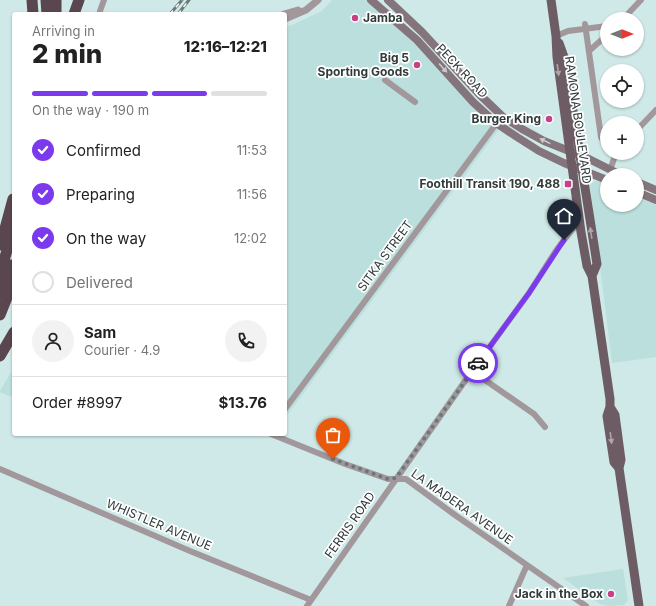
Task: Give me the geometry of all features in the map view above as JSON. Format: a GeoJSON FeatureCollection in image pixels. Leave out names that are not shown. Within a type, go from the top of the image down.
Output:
{"type":"FeatureCollection","features":[{"type":"Feature","properties":{"kind":"highway"},"geometry":{"type":"LineString","coordinates":[[32,0],[33,12]]}},
{"type":"Feature","properties":{"kind":"highway"},"geometry":{"type":"LineString","coordinates":[[39,0],[40,12]]}},
{"type":"Feature","properties":{"kind":"highway"},"geometry":{"type":"LineString","coordinates":[[46,0],[47,12]]}},
{"type":"Feature","properties":{"kind":"highway"},"geometry":{"type":"LineString","coordinates":[[56,0],[56,12]]}},
{"type":"Feature","properties":{"kind":"highway"},"geometry":{"type":"LineString","coordinates":[[75,12],[79,0]]}},
{"type":"Feature","properties":{"kind":"highway"},"geometry":{"type":"LineString","coordinates":[[0,273],[12,208]]}},
{"type":"Feature","properties":{"kind":"highway"},"geometry":{"type":"LineString","coordinates":[[0,294],[12,260]]}},
{"type":"Feature","properties":{"kind":"highway"},"geometry":{"type":"LineString","coordinates":[[0,316],[12,285]]}},
{"type":"Feature","properties":{"kind":"highway"},"geometry":{"type":"LineString","coordinates":[[0,356],[12,335]]}},
{"type":"Feature","properties":{"kind":"main road","name":"PECK ROAD"},"geometry":{"type":"LineString","coordinates":[[371,0],[417,40],[473,102],[496,123],[539,150],[571,166],[600,177]]}},
{"type":"Feature","properties":{"kind":"main road","name":"RAMONA BOULEVARD"},"geometry":{"type":"LineString","coordinates":[[551,0],[579,223],[587,266],[592,276],[610,407],[615,415],[621,460],[619,468],[639,606]]}},
{"type":"Feature","properties":{"kind":"main road","name":"PECK ROAD"},"geometry":{"type":"LineString","coordinates":[[392,1],[480,95],[502,116],[544,141],[606,168]]}},
{"type":"Feature","properties":{"kind":"main road","name":"RAMONA BOULEVARD"},"geometry":{"type":"LineString","coordinates":[[556,36],[564,57],[582,169],[596,264],[592,276]]}},
{"type":"Feature","properties":{"kind":"main road"},"geometry":{"type":"LineString","coordinates":[[644,185],[656,190]]}},
{"type":"Feature","properties":{"kind":"main road"},"geometry":{"type":"LineString","coordinates":[[644,195],[656,200]]}},
{"type":"Feature","properties":{"kind":"street"},"geometry":{"type":"LineString","coordinates":[[100,11],[104,0]]}},
{"type":"Feature","properties":{"kind":"street"},"geometry":{"type":"LineString","coordinates":[[287,13],[296,11],[313,0]]}},
{"type":"Feature","properties":{"kind":"street"},"geometry":{"type":"LineString","coordinates":[[287,18],[306,10],[318,0]]}},
{"type":"Feature","properties":{"kind":"street"},"geometry":{"type":"LineString","coordinates":[[630,12],[641,0]]}},
{"type":"Feature","properties":{"kind":"street"},"geometry":{"type":"LineString","coordinates":[[556,36],[586,26],[600,26]]}},
{"type":"Feature","properties":{"kind":"street"},"geometry":{"type":"LineString","coordinates":[[586,26],[600,124]]}},
{"type":"Feature","properties":{"kind":"street"},"geometry":{"type":"LineString","coordinates":[[589,51],[600,41]]}},
{"type":"Feature","properties":{"kind":"street"},"geometry":{"type":"LineString","coordinates":[[385,80],[415,102]]}},
{"type":"Feature","properties":{"kind":"street"},"geometry":{"type":"LineString","coordinates":[[644,123],[656,110]]}},
{"type":"Feature","properties":{"kind":"street","name":"SITKA STREET"},"geometry":{"type":"LineString","coordinates":[[287,405],[502,116]]}},
{"type":"Feature","properties":{"kind":"street","name":"FERRIS ROAD"},"geometry":{"type":"LineString","coordinates":[[309,603],[396,478],[529,293],[557,249],[579,223]]}},
{"type":"Feature","properties":{"kind":"street"},"geometry":{"type":"LineString","coordinates":[[472,371],[534,414],[545,427]]}},
{"type":"Feature","properties":{"kind":"street","name":"LA MADERA AVENUE"},"geometry":{"type":"LineString","coordinates":[[275,436],[352,467],[388,479],[406,479],[586,606]]}},
{"type":"Feature","properties":{"kind":"street","name":"WHISTLER AVENUE"},"geometry":{"type":"LineString","coordinates":[[0,469],[309,603]]}},
{"type":"Feature","properties":{"kind":"street"},"geometry":{"type":"LineString","coordinates":[[509,606],[527,565]]}},
{"type":"Feature","properties":{"kind":"shaded area"},"geometry":{"type":"Polygon","coordinates":[[[332,0],[366,0],[406,32],[499,129],[287,415],[287,26],[322,11],[332,0]]]}},
{"type":"Feature","properties":{"kind":"shaded area"},"geometry":{"type":"Polygon","coordinates":[[[595,181],[600,182],[600,212],[644,212],[644,200],[656,205],[656,357],[612,363],[590,186],[595,181]]]}},
{"type":"Feature","properties":{"kind":"shaded area"},"geometry":{"type":"Polygon","coordinates":[[[12,370],[12,397],[0,391],[12,370]]]}},
{"type":"Feature","properties":{"kind":"shaded area"},"geometry":{"type":"Polygon","coordinates":[[[623,569],[628,600],[624,605],[608,606],[600,604],[563,578],[623,569]]]}},
{"type":"Feature","properties":{"kind":"railway"},"geometry":{"type":"LineString","coordinates":[[172,12],[182,0]]}},
{"type":"Feature","properties":{"kind":"railway"},"geometry":{"type":"LineString","coordinates":[[180,12],[189,0]]}},
{"type":"Feature","properties":{"kind":"railway"},"geometry":{"type":"LineString","coordinates":[[0,230],[12,215]]}},
{"type":"Feature","properties":{"kind":"way so far"},"geometry":{"type":"LineString","coordinates":[[333,459],[388,479],[396,478],[478,363]]}},
{"type":"Feature","properties":{"kind":"place","name":"Jamba"},"geometry":{"type":"Point","coordinates":[355,18]}},
{"type":"Feature","properties":{"kind":"place","name":"Big 5 Sporting Goods"},"geometry":{"type":"Point","coordinates":[417,65]}},
{"type":"Feature","properties":{"kind":"place","name":"Burger King"},"geometry":{"type":"Point","coordinates":[549,119]}},
{"type":"Feature","properties":{"kind":"place","name":"Foothill Transit 190, 488"},"geometry":{"type":"Point","coordinates":[568,184]}},
{"type":"Feature","properties":{"kind":"place","name":"Jack in the Box"},"geometry":{"type":"Point","coordinates":[611,594]}},
{"type":"Feature","properties":{"kind":"route"},"geometry":{"type":"LineString","coordinates":[[478,363],[529,293],[564,240]]}}]}
